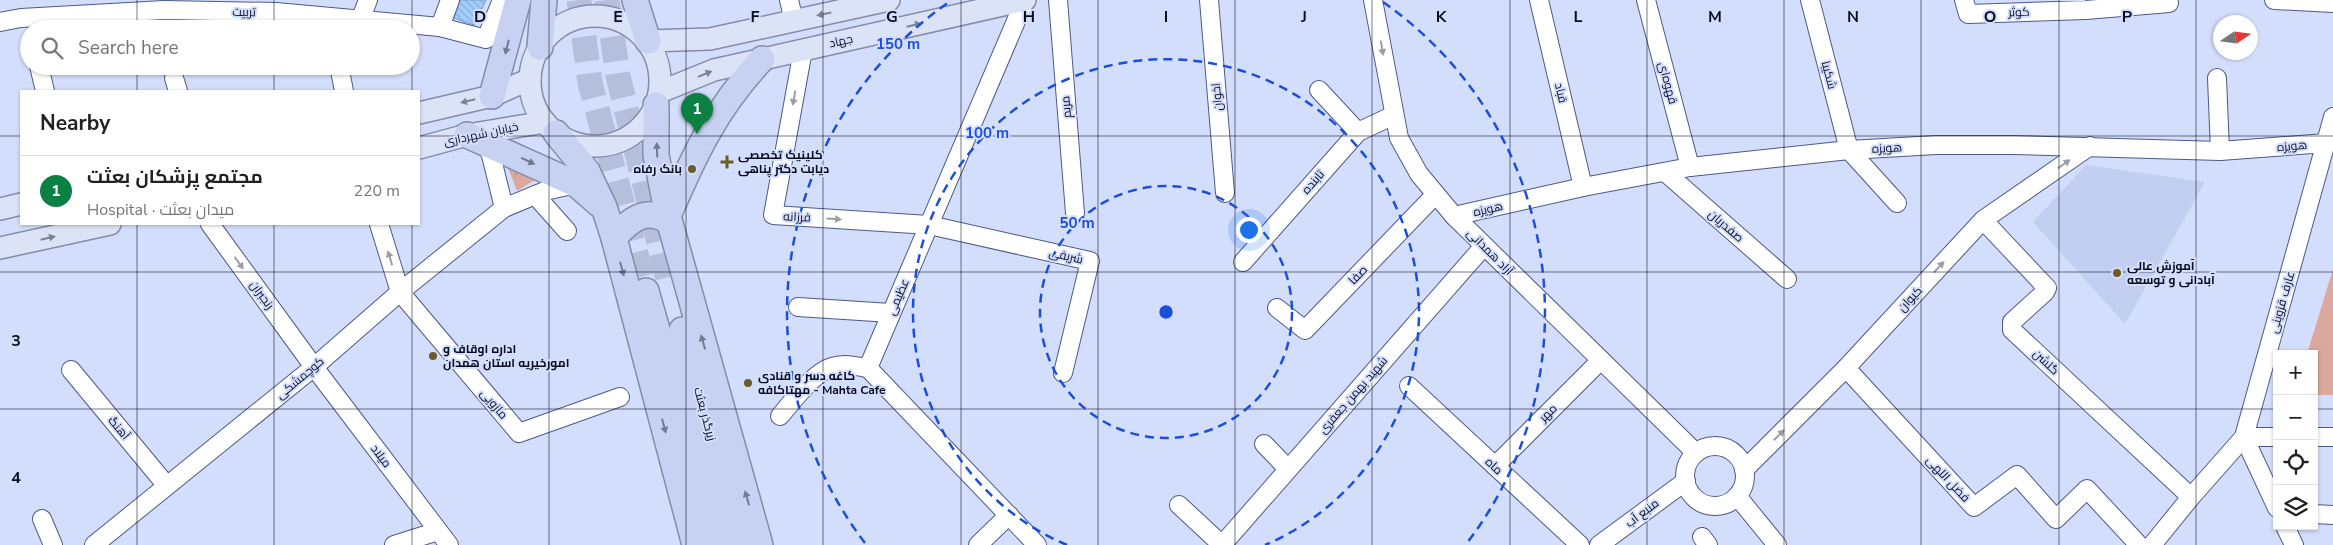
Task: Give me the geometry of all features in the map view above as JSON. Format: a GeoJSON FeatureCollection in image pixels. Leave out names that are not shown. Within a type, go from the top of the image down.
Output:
{"type":"FeatureCollection","features":[{"type":"Feature","properties":{"kind":"highway"},"geometry":{"type":"LineString","coordinates":[[492,96],[518,0]]}},
{"type":"Feature","properties":{"kind":"highway"},"geometry":{"type":"LineString","coordinates":[[540,47],[544,0]]}},
{"type":"Feature","properties":{"kind":"highway"},"geometry":{"type":"LineString","coordinates":[[635,0],[648,41]]}},
{"type":"Feature","properties":{"kind":"highway"},"geometry":{"type":"LineString","coordinates":[[669,219],[692,160],[709,128],[738,85],[762,59]]}},
{"type":"Feature","properties":{"kind":"highway"},"geometry":{"type":"LineString","coordinates":[[658,99],[656,155],[669,219],[760,545]]}},
{"type":"Feature","properties":{"kind":"highway"},"geometry":{"type":"LineString","coordinates":[[550,127],[587,171],[604,207],[614,238],[695,545]]}},
{"type":"Feature","properties":{"kind":"highway"},"geometry":{"type":"LineString","coordinates":[[478,139],[576,184],[604,207]]}},
{"type":"Feature","properties":{"kind":"highway"},"geometry":{"type":"LineString","coordinates":[[614,238],[624,226],[638,216],[648,214],[669,219]]}},
{"type":"Feature","properties":{"kind":"highway","name":"زیرگذر بعثت"},"geometry":{"type":"LineString","coordinates":[[718,545],[657,287],[741,545]]}},
{"type":"Feature","properties":{"kind":"main road"},"geometry":{"type":"LineString","coordinates":[[648,41],[710,39],[889,0]]}},
{"type":"Feature","properties":{"kind":"main road","name":"جهاد"},"geometry":{"type":"LineString","coordinates":[[658,99],[714,70],[1025,0]]}},
{"type":"Feature","properties":{"kind":"main road"},"geometry":{"type":"LineString","coordinates":[[590,16],[618,19],[634,28],[648,41],[656,57],[660,74],[658,99],[640,128],[631,136],[614,144],[596,146],[569,141],[550,127],[536,109],[530,79],[533,62],[540,47],[550,34],[563,24],[590,16]]}},
{"type":"Feature","properties":{"kind":"main road"},"geometry":{"type":"LineString","coordinates":[[420,113],[492,96],[530,79]]}},
{"type":"Feature","properties":{"kind":"main road","name":"خیابان شهرداری"},"geometry":{"type":"LineString","coordinates":[[420,148],[550,127]]}},
{"type":"Feature","properties":{"kind":"main road"},"geometry":{"type":"LineString","coordinates":[[0,209],[20,204]]}},
{"type":"Feature","properties":{"kind":"main road"},"geometry":{"type":"LineString","coordinates":[[0,248],[105,225]]}},
{"type":"Feature","properties":{"kind":"street"},"geometry":{"type":"LineString","coordinates":[[361,18],[368,0]]}},
{"type":"Feature","properties":{"kind":"street"},"geometry":{"type":"LineString","coordinates":[[440,27],[450,0]]}},
{"type":"Feature","properties":{"kind":"street","name":"تربیت"},"geometry":{"type":"LineString","coordinates":[[420,25],[440,27],[486,39],[502,0]]}},
{"type":"Feature","properties":{"kind":"street"},"geometry":{"type":"LineString","coordinates":[[789,0],[794,21]]}},
{"type":"Feature","properties":{"kind":"street","name":"عظیمی"},"geometry":{"type":"LineString","coordinates":[[868,368],[1025,0]]}},
{"type":"Feature","properties":{"kind":"street","name":"مریم"},"geometry":{"type":"LineString","coordinates":[[1058,0],[1075,213]]}},
{"type":"Feature","properties":{"kind":"street","name":"اخوان"},"geometry":{"type":"LineString","coordinates":[[1209,0],[1225,193]]}},
{"type":"Feature","properties":{"kind":"street","name":"آزاد همدانی"},"geometry":{"type":"LineString","coordinates":[[1373,0],[1399,138],[1407,155],[1435,195],[1484,246],[1696,453]]}},
{"type":"Feature","properties":{"kind":"street","name":"قباد"},"geometry":{"type":"LineString","coordinates":[[1539,0],[1583,187]]}},
{"type":"Feature","properties":{"kind":"street","name":"قهوه‌ای"},"geometry":{"type":"LineString","coordinates":[[1646,0],[1690,166]]}},
{"type":"Feature","properties":{"kind":"street","name":"شکیبا"},"geometry":{"type":"LineString","coordinates":[[1810,0],[1849,150]]}},
{"type":"Feature","properties":{"kind":"street","name":"کوثر"},"geometry":{"type":"LineString","coordinates":[[1964,0],[1968,14],[2084,5]]}},
{"type":"Feature","properties":{"kind":"street"},"geometry":{"type":"LineString","coordinates":[[2274,0],[2333,3]]}},
{"type":"Feature","properties":{"kind":"street"},"geometry":{"type":"LineString","coordinates":[[2084,5],[2169,3]]}},
{"type":"Feature","properties":{"kind":"street","name":"تربیت"},"geometry":{"type":"LineString","coordinates":[[53,20],[166,5],[379,20]]}},
{"type":"Feature","properties":{"kind":"street","name":"تربیت"},"geometry":{"type":"LineString","coordinates":[[0,22],[20,23]]}},
{"type":"Feature","properties":{"kind":"street","name":"فرزانه"},"geometry":{"type":"LineString","coordinates":[[802,50],[773,216],[929,225]]}},
{"type":"Feature","properties":{"kind":"street"},"geometry":{"type":"LineString","coordinates":[[41,75],[45,90]]}},
{"type":"Feature","properties":{"kind":"street"},"geometry":{"type":"LineString","coordinates":[[341,75],[344,90]]}},
{"type":"Feature","properties":{"kind":"street"},"geometry":{"type":"LineString","coordinates":[[2217,78],[2220,151]]}},
{"type":"Feature","properties":{"kind":"street"},"geometry":{"type":"LineString","coordinates":[[1319,90],[1358,132]]}},
{"type":"Feature","properties":{"kind":"street","name":"تابنده"},"geometry":{"type":"LineString","coordinates":[[1242,262],[1358,132],[1394,115]]}},
{"type":"Feature","properties":{"kind":"street","name":"عارف قزوینی"},"geometry":{"type":"LineString","coordinates":[[2152,545],[2244,437],[2330,141],[2333,117]]}},
{"type":"Feature","properties":{"kind":"street"},"geometry":{"type":"LineString","coordinates":[[478,139],[504,208]]}},
{"type":"Feature","properties":{"kind":"street","name":"هویزه"},"geometry":{"type":"LineString","coordinates":[[1454,216],[1583,187],[1690,166],[1849,150],[1936,145],[2090,146],[2149,150],[2220,151],[2330,141]]}},
{"type":"Feature","properties":{"kind":"street","name":"کیوان"},"geometry":{"type":"LineString","coordinates":[[1744,470],[1846,368],[1983,220],[2090,146]]}},
{"type":"Feature","properties":{"kind":"street"},"geometry":{"type":"LineString","coordinates":[[1849,150],[1897,203]]}},
{"type":"Feature","properties":{"kind":"street","name":"صفدریان"},"geometry":{"type":"LineString","coordinates":[[1665,172],[1787,279]]}},
{"type":"Feature","properties":{"kind":"street","name":"کوچمشکی"},"geometry":{"type":"LineString","coordinates":[[94,545],[314,367],[400,292],[504,208],[535,195],[576,184]]}},
{"type":"Feature","properties":{"kind":"street"},"geometry":{"type":"LineString","coordinates":[[535,195],[566,231]]}},
{"type":"Feature","properties":{"kind":"street","name":"صفا"},"geometry":{"type":"LineString","coordinates":[[1278,308],[1305,330],[1435,195]]}},
{"type":"Feature","properties":{"kind":"street","name":"گلشن"},"geometry":{"type":"LineString","coordinates":[[1983,220],[2047,288],[2012,322],[2012,330],[2191,497]]}},
{"type":"Feature","properties":{"kind":"street","name":"رنجبران"},"geometry":{"type":"LineString","coordinates":[[211,225],[314,367]]}},
{"type":"Feature","properties":{"kind":"street"},"geometry":{"type":"LineString","coordinates":[[379,225],[400,292]]}},
{"type":"Feature","properties":{"kind":"street","name":"شریفی"},"geometry":{"type":"LineString","coordinates":[[929,225],[1090,262],[1063,373]]}},
{"type":"Feature","properties":{"kind":"street","name":"شهید بهمن جعفری"},"geometry":{"type":"LineString","coordinates":[[1222,545],[1484,246]]}},
{"type":"Feature","properties":{"kind":"street","name":"مازویی"},"geometry":{"type":"LineString","coordinates":[[400,292],[518,433],[620,397]]}},
{"type":"Feature","properties":{"kind":"street"},"geometry":{"type":"LineString","coordinates":[[798,307],[891,313]]}},
{"type":"Feature","properties":{"kind":"street","name":"مهر"},"geometry":{"type":"LineString","coordinates":[[1495,466],[1601,360]]}},
{"type":"Feature","properties":{"kind":"street"},"geometry":{"type":"LineString","coordinates":[[780,416],[812,382],[831,367],[850,365],[868,368],[1037,545]]}},
{"type":"Feature","properties":{"kind":"street","name":"میلاد"},"geometry":{"type":"LineString","coordinates":[[314,367],[444,538]]}},
{"type":"Feature","properties":{"kind":"street","name":"فضل اللهی"},"geometry":{"type":"LineString","coordinates":[[1846,368],[1974,508],[2017,475],[2056,519],[2087,489],[2139,545]]}},
{"type":"Feature","properties":{"kind":"street","name":"آهنگ"},"geometry":{"type":"LineString","coordinates":[[71,370],[167,486]]}},
{"type":"Feature","properties":{"kind":"street","name":"ماه"},"geometry":{"type":"LineString","coordinates":[[1409,386],[1580,545]]}},
{"type":"Feature","properties":{"kind":"street"},"geometry":{"type":"LineString","coordinates":[[2273,437],[2244,437],[2273,499]]}},
{"type":"Feature","properties":{"kind":"street"},"geometry":{"type":"LineString","coordinates":[[2318,437],[2333,437]]}},
{"type":"Feature","properties":{"kind":"street"},"geometry":{"type":"LineString","coordinates":[[1264,444],[1288,469]]}},
{"type":"Feature","properties":{"kind":"street"},"geometry":{"type":"LineString","coordinates":[[1715,446],[1734,452],[1744,470],[1742,488],[1737,496],[1720,505],[1702,503],[1689,490],[1686,481],[1687,465],[1696,453],[1715,446]]}},
{"type":"Feature","properties":{"kind":"street","name":"منبع آب"},"geometry":{"type":"LineString","coordinates":[[1599,545],[1686,481]]}},
{"type":"Feature","properties":{"kind":"street"},"geometry":{"type":"LineString","coordinates":[[1737,496],[1777,545]]}},
{"type":"Feature","properties":{"kind":"street"},"geometry":{"type":"LineString","coordinates":[[1179,505],[1222,545]]}},
{"type":"Feature","properties":{"kind":"street"},"geometry":{"type":"LineString","coordinates":[[2318,514],[2333,514]]}},
{"type":"Feature","properties":{"kind":"street"},"geometry":{"type":"LineString","coordinates":[[978,545],[1009,515]]}},
{"type":"Feature","properties":{"kind":"street"},"geometry":{"type":"LineString","coordinates":[[42,519],[54,545]]}},
{"type":"Feature","properties":{"kind":"street"},"geometry":{"type":"LineString","coordinates":[[2287,530],[2294,545]]}},
{"type":"Feature","properties":{"kind":"street"},"geometry":{"type":"LineString","coordinates":[[394,545],[444,538]]}},
{"type":"Feature","properties":{"kind":"shaded area","name":"آموزش عالی آبادانی و توسعه"},"geometry":{"type":"Polygon","coordinates":[[[2086,165],[2205,182],[2125,324],[2033,222],[2086,165]]]}},
{"type":"Feature","properties":{"kind":"green space"},"geometry":{"type":"Polygon","coordinates":[[[505,160],[538,178],[517,191],[505,160]]]}},
{"type":"Feature","properties":{"kind":"green space"},"geometry":{"type":"Polygon","coordinates":[[[2333,269],[2333,395],[2318,395],[2318,350],[2308,350],[2333,269]]]}},
{"type":"Feature","properties":{"kind":"building"},"geometry":{"type":"Polygon","coordinates":[[[460,0],[486,0],[474,25],[454,18],[460,0]]]}},
{"type":"Feature","properties":{"kind":"tunnel"},"geometry":{"type":"LineString","coordinates":[[579,0],[590,83],[646,291]]}},
{"type":"Feature","properties":{"kind":"tunnel"},"geometry":{"type":"LineString","coordinates":[[607,0],[618,76],[669,283]]}},
{"type":"Feature","properties":{"kind":"place","name":"مجتمع پزشکان بعثت"},"geometry":{"type":"Point","coordinates":[697,134]}},
{"type":"Feature","properties":{"kind":"place","name":"کلینیک تخصصی دیابت دکتر پناهی"},"geometry":{"type":"Point","coordinates":[727,162]}},
{"type":"Feature","properties":{"kind":"place","name":"بانک رفاه"},"geometry":{"type":"Point","coordinates":[692,169]}},
{"type":"Feature","properties":{"kind":"place","name":"آموزش عالی آبادانی و توسعه"},"geometry":{"type":"Point","coordinates":[2117,273]}},
{"type":"Feature","properties":{"kind":"place","name":"اداره اوقاف و امورخیریه استان همدان"},"geometry":{"type":"Point","coordinates":[433,356]}},
{"type":"Feature","properties":{"kind":"place","name":"کاغه دسر و قنادی مهتاکافه - Mahta Cafe"},"geometry":{"type":"Point","coordinates":[748,383]}}]}
